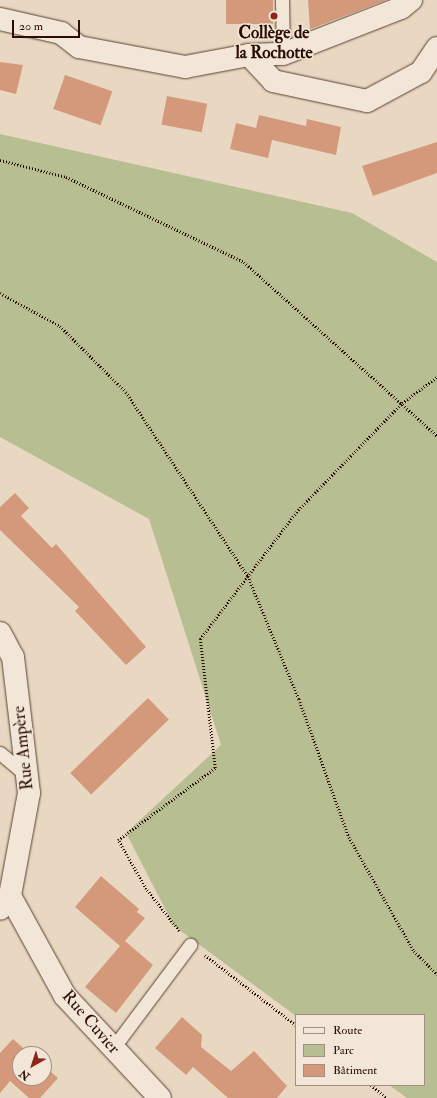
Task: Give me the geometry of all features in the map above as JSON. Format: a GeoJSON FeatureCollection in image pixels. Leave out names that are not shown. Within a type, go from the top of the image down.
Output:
{"type":"FeatureCollection","features":[{"type":"Feature","properties":{"kind":"street"},"geometry":{"type":"LineString","coordinates":[[0,19],[61,33],[79,47],[184,67],[249,55],[283,54],[401,8],[411,0]]}},
{"type":"Feature","properties":{"kind":"street"},"geometry":{"type":"LineString","coordinates":[[249,55],[273,81],[367,101],[421,72],[437,48]]}},
{"type":"Feature","properties":{"kind":"street","name":"Rue Ampère"},"geometry":{"type":"LineString","coordinates":[[0,633],[13,657],[29,793],[5,903]]}},
{"type":"Feature","properties":{"kind":"street","name":"Rue Cuvier"},"geometry":{"type":"LineString","coordinates":[[5,903],[64,996],[160,1098]]}},
{"type":"Feature","properties":{"kind":"lane"},"geometry":{"type":"LineString","coordinates":[[282,0],[283,54]]}},
{"type":"Feature","properties":{"kind":"lane"},"geometry":{"type":"LineString","coordinates":[[0,753],[27,776]]}},
{"type":"Feature","properties":{"kind":"lane"},"geometry":{"type":"LineString","coordinates":[[113,1048],[190,945]]}},
{"type":"Feature","properties":{"kind":"path"},"geometry":{"type":"LineString","coordinates":[[0,160],[66,177],[244,262],[437,436]]}},
{"type":"Feature","properties":{"kind":"path"},"geometry":{"type":"LineString","coordinates":[[0,294],[60,326],[126,392],[248,576],[299,699],[350,837],[414,951],[437,974]]}},
{"type":"Feature","properties":{"kind":"path"},"geometry":{"type":"LineString","coordinates":[[295,1024],[190,945],[146,889],[118,840],[215,768],[200,639],[298,510],[402,403],[437,377]]}},
{"type":"Feature","properties":{"kind":"path"},"geometry":{"type":"LineString","coordinates":[[372,1086],[387,1098]]}},
{"type":"Feature","properties":{"kind":"green space"},"geometry":{"type":"Polygon","coordinates":[[[0,134],[352,213],[437,262],[437,1098],[407,1098],[390,1086],[425,1086],[425,1014],[295,1014],[295,1015],[174,926],[126,833],[221,745],[149,519],[0,437],[0,134]]]}},
{"type":"Feature","properties":{"kind":"building"},"geometry":{"type":"Polygon","coordinates":[[[226,0],[273,0],[273,24],[226,24],[226,0]]]}},
{"type":"Feature","properties":{"kind":"building"},"geometry":{"type":"Polygon","coordinates":[[[308,0],[386,0],[310,29],[308,0]]]}},
{"type":"Feature","properties":{"kind":"building"},"geometry":{"type":"Polygon","coordinates":[[[0,62],[23,65],[16,94],[0,90],[0,62]]]}},
{"type":"Feature","properties":{"kind":"building"},"geometry":{"type":"Polygon","coordinates":[[[65,75],[112,91],[101,125],[53,109],[65,75]]]}},
{"type":"Feature","properties":{"kind":"building"},"geometry":{"type":"Polygon","coordinates":[[[167,96],[207,104],[202,132],[161,124],[167,96]]]}},
{"type":"Feature","properties":{"kind":"building"},"geometry":{"type":"Polygon","coordinates":[[[259,115],[306,126],[307,119],[341,127],[336,155],[272,140],[268,158],[230,149],[236,123],[256,128],[259,115]]]}},
{"type":"Feature","properties":{"kind":"building"},"geometry":{"type":"Polygon","coordinates":[[[437,142],[437,173],[373,196],[362,166],[437,142]]]}},
{"type":"Feature","properties":{"kind":"building"},"geometry":{"type":"Polygon","coordinates":[[[15,493],[29,508],[21,516],[52,548],[56,544],[146,647],[126,665],[75,611],[79,607],[0,530],[0,507],[15,493]]]}},
{"type":"Feature","properties":{"kind":"building"},"geometry":{"type":"Polygon","coordinates":[[[148,698],[169,720],[91,795],[70,773],[148,698]]]}},
{"type":"Feature","properties":{"kind":"building"},"geometry":{"type":"Polygon","coordinates":[[[101,876],[139,909],[137,912],[145,918],[125,941],[153,965],[116,1013],[85,987],[120,946],[75,907],[101,876]]]}},
{"type":"Feature","properties":{"kind":"building"},"geometry":{"type":"Polygon","coordinates":[[[182,1017],[202,1035],[201,1047],[231,1071],[254,1051],[287,1086],[277,1098],[228,1098],[193,1067],[186,1075],[155,1048],[182,1017]]]}},
{"type":"Feature","properties":{"kind":"building"},"geometry":{"type":"Polygon","coordinates":[[[13,1039],[21,1046],[12,1046],[12,1083],[10,1081],[0,1093],[0,1053],[13,1039]]]}},
{"type":"Feature","properties":{"kind":"building"},"geometry":{"type":"Polygon","coordinates":[[[52,1073],[58,1078],[52,1085],[52,1073]]]}},
{"type":"Feature","properties":{"kind":"building"},"geometry":{"type":"Polygon","coordinates":[[[16,1086],[51,1086],[40,1098],[29,1098],[16,1086]]]}},
{"type":"Feature","properties":{"kind":"place","name":"Collège de la Rochotte"},"geometry":{"type":"Point","coordinates":[274,16]}}]}
